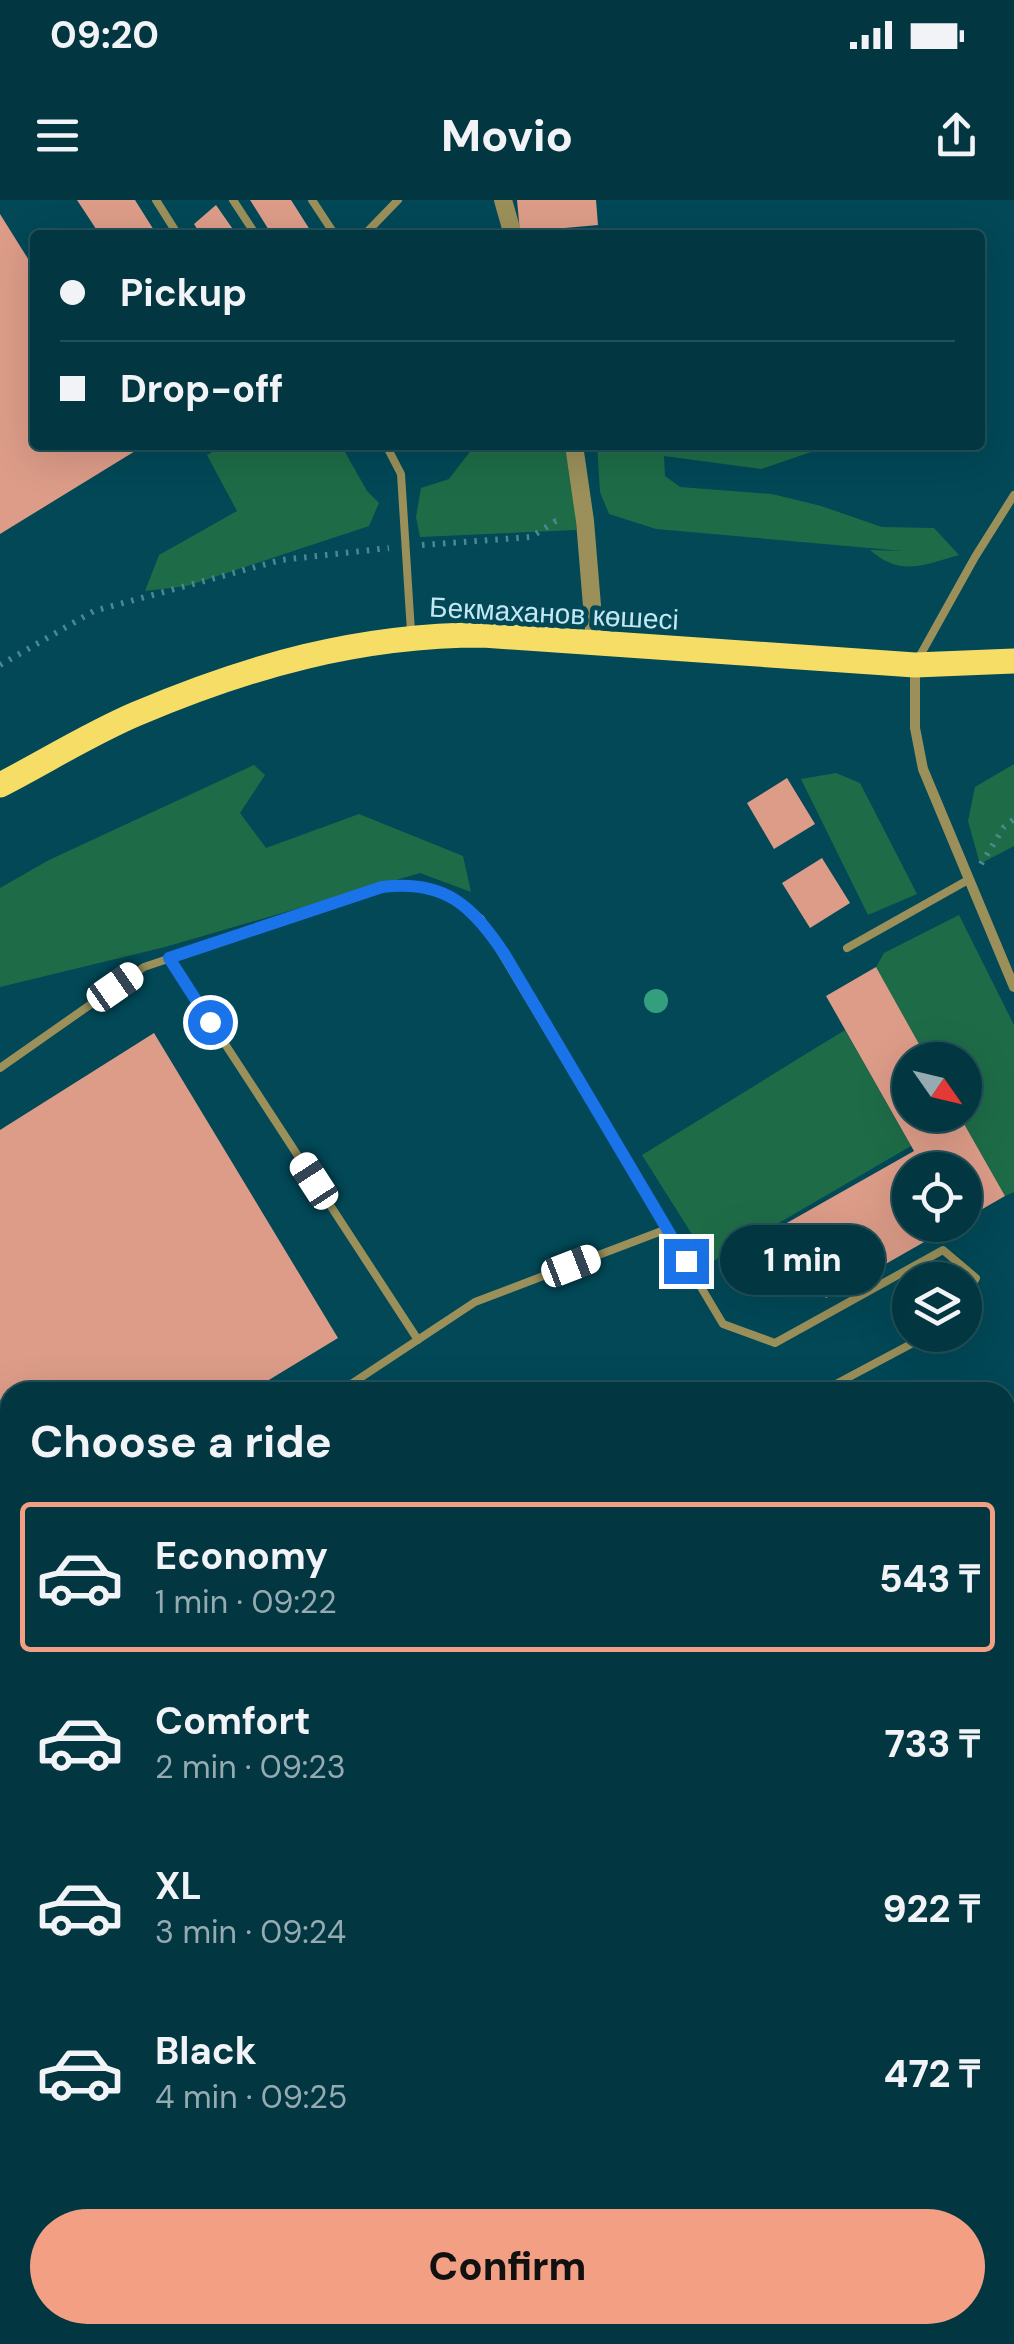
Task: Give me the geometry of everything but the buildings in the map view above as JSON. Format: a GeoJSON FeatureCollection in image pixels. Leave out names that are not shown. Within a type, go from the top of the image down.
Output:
{"type":"FeatureCollection","features":[{"type":"Feature","properties":{"kind":"main road","name":"Бекмаханов көшесі"},"geometry":{"type":"LineString","coordinates":[[0,786],[134,715],[256,670],[350,644],[484,635],[915,665],[1014,661]]}},
{"type":"Feature","properties":{"kind":"street"},"geometry":{"type":"LineString","coordinates":[[503,200],[512,230]]}},
{"type":"Feature","properties":{"kind":"street"},"geometry":{"type":"LineString","coordinates":[[575,450],[586,521],[594,642]]}},
{"type":"Feature","properties":{"kind":"street"},"geometry":{"type":"LineString","coordinates":[[915,665],[915,728],[923,769],[1014,987]]}},
{"type":"Feature","properties":{"kind":"lane"},"geometry":{"type":"LineString","coordinates":[[156,200],[175,230]]}},
{"type":"Feature","properties":{"kind":"lane"},"geometry":{"type":"LineString","coordinates":[[233,200],[253,230]]}},
{"type":"Feature","properties":{"kind":"lane"},"geometry":{"type":"LineString","coordinates":[[312,200],[331,230]]}},
{"type":"Feature","properties":{"kind":"lane"},"geometry":{"type":"LineString","coordinates":[[369,230],[398,200]]}},
{"type":"Feature","properties":{"kind":"lane"},"geometry":{"type":"LineString","coordinates":[[389,450],[401,474],[411,637]]}},
{"type":"Feature","properties":{"kind":"lane"},"geometry":{"type":"LineString","coordinates":[[915,665],[974,557],[1014,495]]}},
{"type":"Feature","properties":{"kind":"lane"},"geometry":{"type":"LineString","coordinates":[[847,948],[968,880]]}},
{"type":"Feature","properties":{"kind":"lane"},"geometry":{"type":"LineString","coordinates":[[0,1068],[144,966],[382,887],[413,883],[453,898],[481,920],[723,1324],[775,1344],[892,1279]]}},
{"type":"Feature","properties":{"kind":"lane"},"geometry":{"type":"LineString","coordinates":[[169,958],[418,1340]]}},
{"type":"Feature","properties":{"kind":"lane"},"geometry":{"type":"LineString","coordinates":[[353,1382],[475,1302],[667,1229]]}},
{"type":"Feature","properties":{"kind":"lane"},"geometry":{"type":"LineString","coordinates":[[922,1262],[943,1250],[957,1262]]}},
{"type":"Feature","properties":{"kind":"lane"},"geometry":{"type":"LineString","coordinates":[[840,1382],[896,1352]]}},
{"type":"Feature","properties":{"kind":"path"},"geometry":{"type":"LineString","coordinates":[[0,664],[94,611],[282,560],[531,537],[556,522],[586,521]]}},
{"type":"Feature","properties":{"kind":"path"},"geometry":{"type":"LineString","coordinates":[[968,880],[1014,819]]}},
{"type":"Feature","properties":{"kind":"green space"},"geometry":{"type":"Polygon","coordinates":[[[216,450],[344,450],[367,491],[379,503],[369,526],[187,586],[145,591],[159,555],[237,511],[207,455],[216,450]]]}},
{"type":"Feature","properties":{"kind":"green space"},"geometry":{"type":"Polygon","coordinates":[[[471,450],[567,450],[575,471],[576,530],[420,537],[416,517],[421,488],[449,479],[471,450]]]}},
{"type":"Feature","properties":{"kind":"green space"},"geometry":{"type":"Polygon","coordinates":[[[597,450],[817,450],[761,469],[664,456],[665,476],[680,487],[772,494],[882,527],[934,528],[959,555],[902,566],[870,550],[903,551],[656,529],[609,514],[600,492],[597,450]]]}},
{"type":"Feature","properties":{"kind":"green space"},"geometry":{"type":"Polygon","coordinates":[[[1014,764],[1014,846],[980,864],[968,821],[975,787],[1014,764]]]}},
{"type":"Feature","properties":{"kind":"green space"},"geometry":{"type":"Polygon","coordinates":[[[254,765],[265,775],[240,813],[266,848],[359,814],[463,856],[471,892],[420,873],[165,947],[0,987],[0,888],[49,860],[254,765]]]}},
{"type":"Feature","properties":{"kind":"green space"},"geometry":{"type":"Polygon","coordinates":[[[836,773],[860,783],[917,894],[868,915],[801,779],[836,773]]]}},
{"type":"Feature","properties":{"kind":"green space"},"geometry":{"type":"Polygon","coordinates":[[[959,915],[1014,1025],[1014,1192],[1005,1196],[969,1132],[982,1132],[982,1042],[918,1042],[876,967],[884,953],[959,915]]]}},
{"type":"Feature","properties":{"kind":"green space"},"geometry":{"type":"Polygon","coordinates":[[[845,1030],[892,1113],[892,1132],[903,1132],[911,1146],[892,1152],[892,1157],[710,1263],[642,1155],[845,1030]]]}},
{"type":"Feature","properties":{"kind":"route"},"geometry":{"type":"LineString","coordinates":[[210,1022],[169,958],[382,887],[413,883],[453,898],[481,920],[505,955],[686,1261]]}}]}
